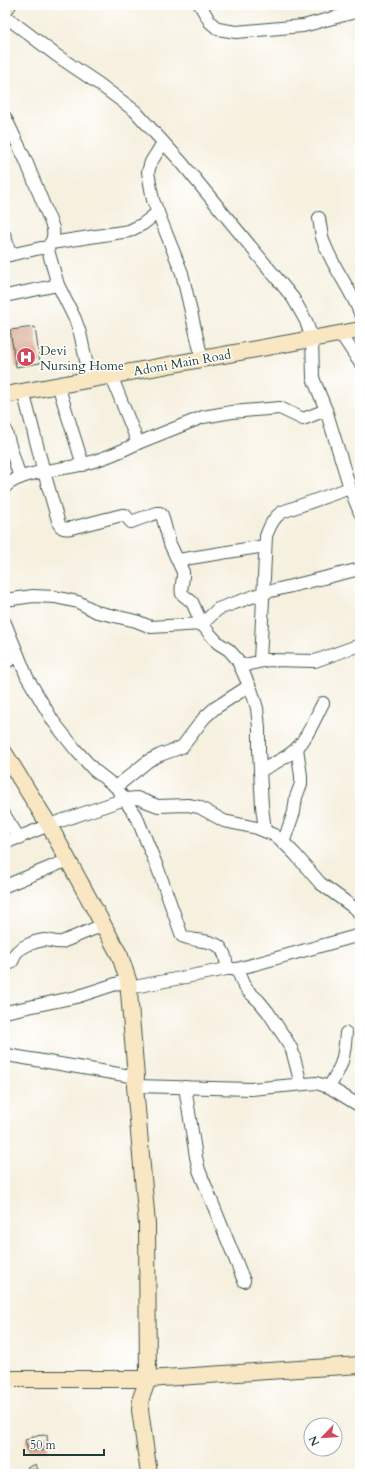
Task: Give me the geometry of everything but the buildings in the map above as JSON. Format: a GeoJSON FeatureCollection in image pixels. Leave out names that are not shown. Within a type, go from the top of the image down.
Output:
{"type":"FeatureCollection","features":[{"type":"Feature","properties":{"kind":"street"},"geometry":{"type":"LineString","coordinates":[[5,8],[8,5]]}},
{"type":"Feature","properties":{"kind":"street"},"geometry":{"type":"LineString","coordinates":[[200,5],[210,22],[218,29],[236,32],[303,26],[358,10]]}},
{"type":"Feature","properties":{"kind":"street"},"geometry":{"type":"LineString","coordinates":[[5,16],[56,55],[99,84],[135,111],[228,218],[293,298],[306,321],[312,339],[313,378],[326,410],[350,488],[360,513]]}},
{"type":"Feature","properties":{"kind":"street"},"geometry":{"type":"LineString","coordinates":[[5,117],[26,161],[53,228],[54,237],[48,246],[58,285],[75,319],[80,333],[90,379]]}},
{"type":"Feature","properties":{"kind":"street"},"geometry":{"type":"LineString","coordinates":[[163,143],[151,162],[148,172],[153,200],[182,273],[202,359]]}},
{"type":"Feature","properties":{"kind":"street"},"geometry":{"type":"LineString","coordinates":[[5,236],[7,255],[129,231],[143,224],[158,212]]}},
{"type":"Feature","properties":{"kind":"street"},"geometry":{"type":"LineString","coordinates":[[319,218],[322,238],[360,313]]}},
{"type":"Feature","properties":{"kind":"street"},"geometry":{"type":"LineString","coordinates":[[5,296],[58,285]]}},
{"type":"Feature","properties":{"kind":"street","name":"Adoni Main Road"},"geometry":{"type":"LineString","coordinates":[[5,395],[360,330]]}},
{"type":"Feature","properties":{"kind":"street"},"geometry":{"type":"LineString","coordinates":[[341,334],[360,363]]}},
{"type":"Feature","properties":{"kind":"street"},"geometry":{"type":"LineString","coordinates":[[111,376],[138,443]]}},
{"type":"Feature","properties":{"kind":"street"},"geometry":{"type":"LineString","coordinates":[[58,385],[83,465]]}},
{"type":"Feature","properties":{"kind":"street"},"geometry":{"type":"LineString","coordinates":[[24,392],[44,472],[61,528],[71,528],[122,515],[127,517],[131,522],[160,513],[164,520],[170,544],[178,560],[183,576],[181,586],[182,594],[192,602],[202,624],[218,643],[229,650],[237,659],[257,708],[265,831]]}},
{"type":"Feature","properties":{"kind":"street"},"geometry":{"type":"LineString","coordinates":[[5,487],[20,478],[83,465],[108,457],[138,443],[203,417],[218,414],[280,408],[303,419],[326,410]]}},
{"type":"Feature","properties":{"kind":"street"},"geometry":{"type":"LineString","coordinates":[[5,429],[20,478]]}},
{"type":"Feature","properties":{"kind":"street"},"geometry":{"type":"LineString","coordinates":[[260,661],[266,536],[275,517],[282,512],[350,488]]}},
{"type":"Feature","properties":{"kind":"street"},"geometry":{"type":"LineString","coordinates":[[178,560],[265,546]]}},
{"type":"Feature","properties":{"kind":"street"},"geometry":{"type":"LineString","coordinates":[[5,600],[27,597],[55,597],[78,602],[97,612],[136,621],[151,627],[202,624],[218,609],[263,593],[360,570]]}},
{"type":"Feature","properties":{"kind":"street"},"geometry":{"type":"LineString","coordinates":[[5,623],[28,677],[53,721],[94,770],[116,787],[137,818],[158,868],[182,936],[210,941],[217,945],[224,953],[232,969],[248,991],[268,1012],[287,1041],[292,1050],[301,1084]]}},
{"type":"Feature","properties":{"kind":"street"},"geometry":{"type":"LineString","coordinates":[[240,666],[268,660],[315,661],[360,644]]}},
{"type":"Feature","properties":{"kind":"street"},"geometry":{"type":"LineString","coordinates":[[5,663],[18,654]]}},
{"type":"Feature","properties":{"kind":"street"},"geometry":{"type":"LineString","coordinates":[[116,787],[148,761],[182,747],[204,718],[215,708],[249,686]]}},
{"type":"Feature","properties":{"kind":"street"},"geometry":{"type":"LineString","coordinates":[[260,771],[287,756],[297,748],[306,736],[323,703]]}},
{"type":"Feature","properties":{"kind":"street"},"geometry":{"type":"LineString","coordinates":[[283,843],[294,812],[296,797],[301,784],[297,748]]}},
{"type":"Feature","properties":{"kind":"street"},"geometry":{"type":"LineString","coordinates":[[5,754],[49,825],[120,956],[128,984],[147,1224],[148,1379],[140,1398],[140,1410],[149,1474]]}},
{"type":"Feature","properties":{"kind":"street"},"geometry":{"type":"LineString","coordinates":[[5,843],[49,825],[125,799],[137,798],[158,806],[188,805],[199,807],[224,821],[257,828],[274,835],[320,883],[357,910],[360,915]]}},
{"type":"Feature","properties":{"kind":"street"},"geometry":{"type":"LineString","coordinates":[[5,816],[19,838]]}},
{"type":"Feature","properties":{"kind":"street"},"geometry":{"type":"LineString","coordinates":[[5,886],[68,860]]}},
{"type":"Feature","properties":{"kind":"street"},"geometry":{"type":"LineString","coordinates":[[5,966],[12,963],[17,951],[28,946],[45,940],[58,943],[62,942],[103,925]]}},
{"type":"Feature","properties":{"kind":"street"},"geometry":{"type":"LineString","coordinates":[[5,1012],[128,984],[232,969],[360,935]]}},
{"type":"Feature","properties":{"kind":"street"},"geometry":{"type":"LineString","coordinates":[[329,1086],[344,1060],[346,1033]]}},
{"type":"Feature","properties":{"kind":"street"},"geometry":{"type":"LineString","coordinates":[[5,1051],[7,1055],[135,1081],[184,1087],[251,1089],[316,1083],[329,1086],[360,1106]]}},
{"type":"Feature","properties":{"kind":"street"},"geometry":{"type":"LineString","coordinates":[[184,1087],[199,1170],[244,1281]]}},
{"type":"Feature","properties":{"kind":"street"},"geometry":{"type":"LineString","coordinates":[[5,1379],[148,1379],[360,1365]]}},
{"type":"Feature","properties":{"kind":"place","name":"Devi Nursing Home"},"geometry":{"type":"Point","coordinates":[26,357]}}]}
